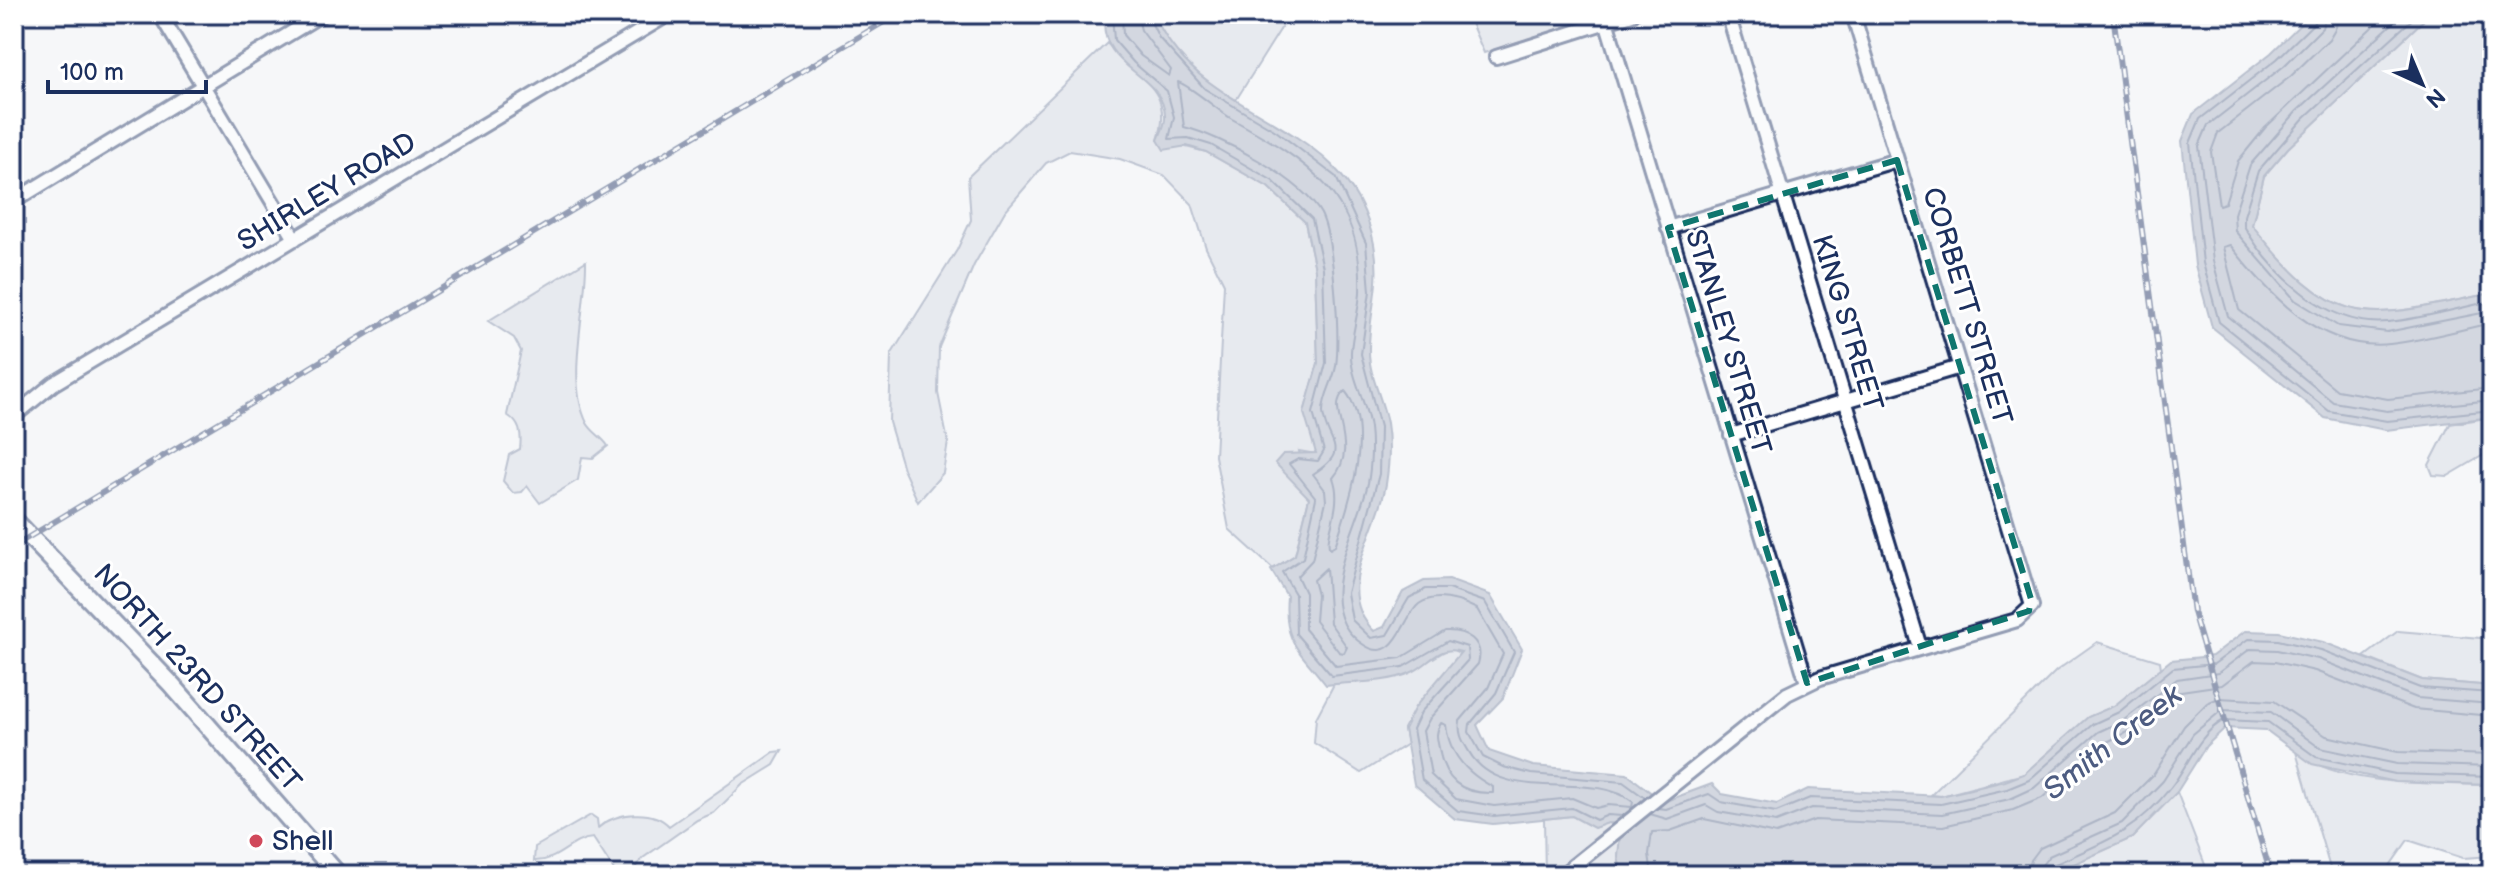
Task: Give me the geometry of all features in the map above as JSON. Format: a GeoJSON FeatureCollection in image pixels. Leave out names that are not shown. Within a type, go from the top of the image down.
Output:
{"type":"FeatureCollection","features":[{"type":"Feature","properties":{"kind":"main road","name":"NORTH 23RD STREET"},"geometry":{"type":"LineString","coordinates":[[14,520],[172,685],[338,875]]}},
{"type":"Feature","properties":{"kind":"street"},"geometry":{"type":"LineString","coordinates":[[160,14],[295,239]]}},
{"type":"Feature","properties":{"kind":"street"},"geometry":{"type":"LineString","coordinates":[[14,201],[322,14]]}},
{"type":"Feature","properties":{"kind":"street","name":"SHIRLEY ROAD"},"geometry":{"type":"LineString","coordinates":[[14,416],[53,384],[669,14]]}},
{"type":"Feature","properties":{"kind":"street"},"geometry":{"type":"LineString","coordinates":[[1496,57],[1605,18],[1632,14]]}},
{"type":"Feature","properties":{"kind":"street","name":"KING STREET"},"geometry":{"type":"LineString","coordinates":[[1728,14],[1920,647]]}},
{"type":"Feature","properties":{"kind":"street","name":"CORBETT STREET"},"geometry":{"type":"LineString","coordinates":[[1853,14],[2031,599],[2029,611],[2017,620],[1920,647]]}},
{"type":"Feature","properties":{"kind":"street","name":"STANLEY STREET"},"geometry":{"type":"LineString","coordinates":[[1605,18],[1807,683]]}},
{"type":"Feature","properties":{"kind":"street"},"geometry":{"type":"LineString","coordinates":[[1668,228],[1897,160]]}},
{"type":"Feature","properties":{"kind":"street"},"geometry":{"type":"LineString","coordinates":[[1731,435],[1960,367]]}},
{"type":"Feature","properties":{"kind":"street"},"geometry":{"type":"LineString","coordinates":[[1562,875],[1774,703],[1807,683],[1920,647]]}},
{"type":"Feature","properties":{"kind":"highlighted area"},"geometry":{"type":"Polygon","coordinates":[[[1897,160],[2031,599],[2029,611],[1807,683],[1668,228],[1897,160]]]}},
{"type":"Feature","properties":{"kind":"shaded area"},"geometry":{"type":"Polygon","coordinates":[[[1154,14],[1290,14],[1236,100],[1188,64],[1168,40],[1154,14]]]}},
{"type":"Feature","properties":{"kind":"shaded area"},"geometry":{"type":"Polygon","coordinates":[[[1467,14],[1590,14],[1587,20],[1484,53],[1467,14]]]}},
{"type":"Feature","properties":{"kind":"shaded area"},"geometry":{"type":"Polygon","coordinates":[[[2430,14],[2492,14],[2492,91],[2489,96],[2492,293],[2413,309],[2383,312],[2357,310],[2333,302],[2309,286],[2282,261],[2252,225],[2264,176],[2288,148],[2430,14]]]}},
{"type":"Feature","properties":{"kind":"shaded area"},"geometry":{"type":"Polygon","coordinates":[[[1107,43],[1158,96],[1162,122],[1158,140],[1206,152],[1268,187],[1305,222],[1315,269],[1318,364],[1304,413],[1314,436],[1316,454],[1299,451],[1309,498],[1295,555],[1273,569],[1229,529],[1215,456],[1224,284],[1206,248],[1192,204],[1164,175],[1120,159],[1070,151],[1046,163],[1005,211],[974,265],[939,347],[938,393],[948,442],[943,473],[918,502],[903,469],[889,422],[891,355],[957,250],[971,220],[968,177],[1107,43]]]}},
{"type":"Feature","properties":{"kind":"shaded area"},"geometry":{"type":"Polygon","coordinates":[[[586,261],[578,386],[587,423],[608,446],[593,458],[582,457],[578,480],[540,503],[527,486],[522,492],[513,493],[503,481],[509,455],[520,449],[519,429],[507,415],[521,351],[514,338],[488,321],[586,261]]]}},
{"type":"Feature","properties":{"kind":"shaded area"},"geometry":{"type":"Polygon","coordinates":[[[2492,417],[2492,450],[2448,476],[2433,475],[2429,465],[2450,424],[2492,417]]]}},
{"type":"Feature","properties":{"kind":"shaded area"},"geometry":{"type":"Polygon","coordinates":[[[2398,631],[2492,639],[2492,686],[2422,680],[2364,657],[2398,631]]]}},
{"type":"Feature","properties":{"kind":"shaded area"},"geometry":{"type":"Polygon","coordinates":[[[2097,642],[2160,661],[2161,668],[2114,706],[2088,717],[2024,774],[1941,796],[1931,795],[2056,671],[2097,642]]]}},
{"type":"Feature","properties":{"kind":"shaded area"},"geometry":{"type":"Polygon","coordinates":[[[1450,648],[1462,655],[1404,729],[1407,744],[1361,773],[1314,743],[1316,718],[1334,684],[1405,675],[1450,648]]]}},
{"type":"Feature","properties":{"kind":"shaded area"},"geometry":{"type":"Polygon","coordinates":[[[782,751],[774,765],[742,785],[714,813],[697,820],[643,858],[636,866],[639,875],[612,875],[614,870],[593,838],[578,842],[551,858],[534,861],[535,847],[591,815],[597,819],[598,828],[614,818],[634,814],[654,816],[669,826],[774,752],[782,751]]]}},
{"type":"Feature","properties":{"kind":"shaded area"},"geometry":{"type":"Polygon","coordinates":[[[2296,752],[2316,764],[2364,778],[2492,785],[2492,856],[2463,858],[2408,840],[2387,870],[2389,875],[2332,875],[2296,752]]]}},
{"type":"Feature","properties":{"kind":"shaded area"},"geometry":{"type":"Polygon","coordinates":[[[2177,792],[2209,875],[2049,875],[2132,838],[2177,792]]]}},
{"type":"Feature","properties":{"kind":"shaded area"},"geometry":{"type":"Polygon","coordinates":[[[1572,816],[1594,828],[1608,822],[1622,824],[1618,857],[1622,875],[1545,875],[1544,819],[1572,816]]]}},
{"type":"Feature","properties":{"kind":"water","name":"Smith Creek"},"geometry":{"type":"Polygon","coordinates":[[[1105,14],[1154,14],[1175,50],[1204,78],[1305,143],[1336,169],[1359,202],[1376,259],[1369,352],[1371,370],[1387,423],[1389,453],[1382,502],[1361,560],[1357,597],[1362,615],[1374,631],[1384,627],[1403,592],[1424,581],[1449,580],[1490,595],[1522,649],[1503,698],[1477,725],[1489,751],[1533,766],[1627,774],[1663,802],[1712,784],[1722,794],[1777,804],[1808,789],[1941,796],[2024,774],[2088,717],[2114,706],[2171,660],[2212,656],[2245,631],[2279,632],[2323,642],[2422,680],[2492,686],[2492,785],[2395,782],[2312,764],[2266,730],[2225,728],[2206,746],[2177,792],[2132,838],[2049,875],[1622,875],[1618,857],[1621,824],[1608,823],[1594,828],[1572,816],[1493,824],[1455,819],[1414,784],[1404,729],[1415,707],[1461,652],[1440,653],[1401,676],[1326,685],[1290,636],[1287,596],[1271,570],[1295,555],[1309,498],[1275,463],[1283,454],[1316,453],[1304,413],[1318,363],[1315,269],[1305,222],[1268,187],[1206,152],[1187,146],[1164,150],[1158,140],[1165,119],[1162,102],[1154,90],[1110,47],[1105,32],[1105,14]]]}},
{"type":"Feature","properties":{"kind":"water"},"geometry":{"type":"Polygon","coordinates":[[[2311,14],[2430,14],[2288,148],[2264,176],[2252,225],[2282,261],[2309,286],[2333,302],[2357,310],[2383,312],[2413,309],[2492,293],[2492,417],[2386,430],[2325,418],[2212,327],[2195,265],[2182,141],[2193,114],[2271,53],[2311,14]]]}},
{"type":"Feature","properties":{"kind":"railway"},"geometry":{"type":"LineString","coordinates":[[14,546],[897,14]]}},
{"type":"Feature","properties":{"kind":"railway"},"geometry":{"type":"LineString","coordinates":[[2113,14],[2193,612],[2271,875]]}},
{"type":"Feature","properties":{"kind":"place","name":"Shell"},"geometry":{"type":"Point","coordinates":[256,841]}}]}
